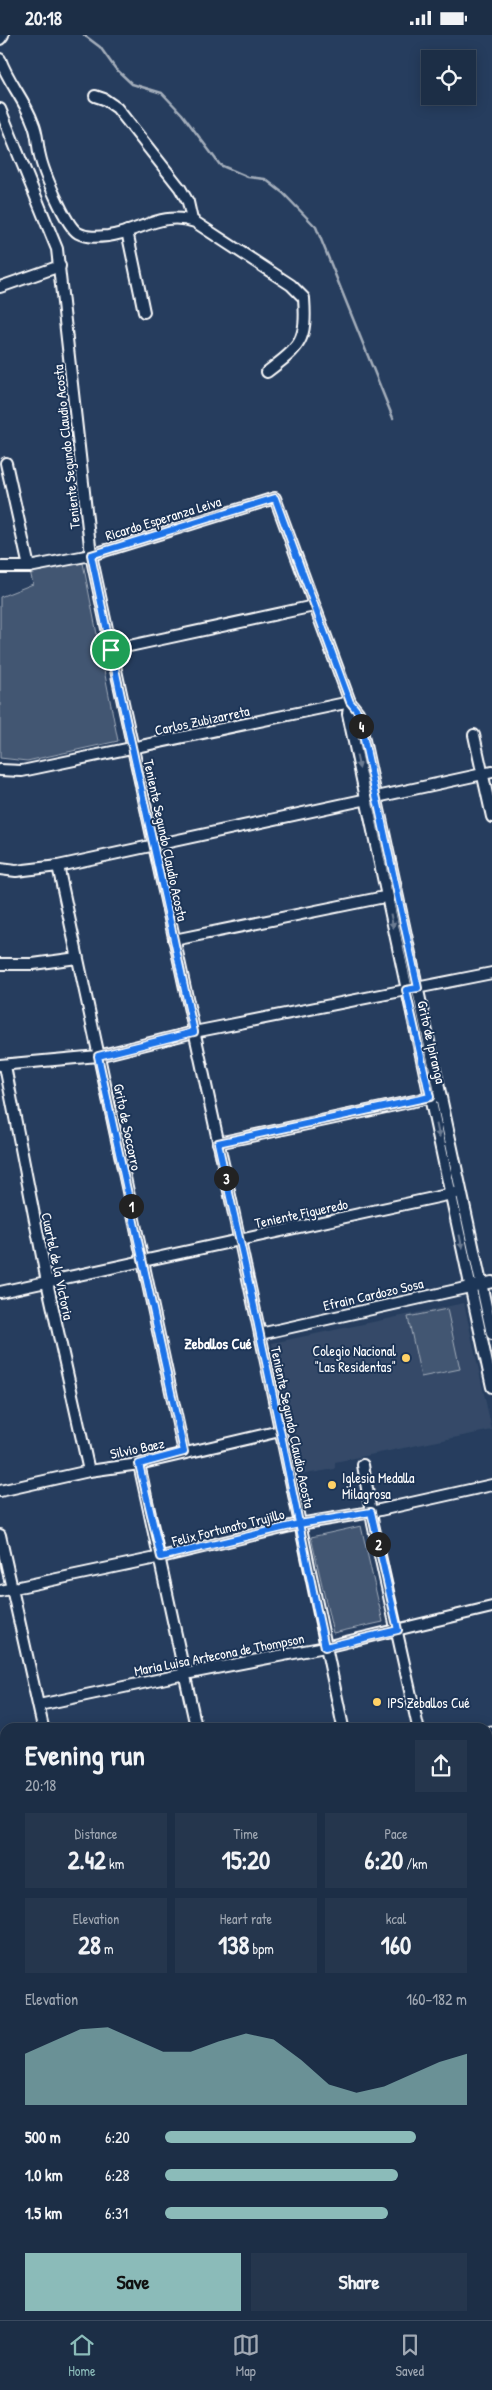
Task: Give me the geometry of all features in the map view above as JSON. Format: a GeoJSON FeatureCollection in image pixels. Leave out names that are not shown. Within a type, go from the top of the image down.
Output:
{"type":"FeatureCollection","features":[{"type":"Feature","properties":{"kind":"street"},"geometry":{"type":"LineString","coordinates":[[0,39],[3,35]]}},
{"type":"Feature","properties":{"kind":"street"},"geometry":{"type":"LineString","coordinates":[[0,59],[2,71],[34,123],[40,158],[66,222],[78,233],[90,237],[110,236],[168,218],[182,217],[192,221],[292,285],[304,297],[306,327],[292,353],[267,372]]}},
{"type":"Feature","properties":{"kind":"street"},"geometry":{"type":"LineString","coordinates":[[95,96],[104,99],[117,108],[180,188],[188,202],[192,221]]}},
{"type":"Feature","properties":{"kind":"street","name":"Teniente Segundo Claudio Acosta"},"geometry":{"type":"LineString","coordinates":[[0,109],[57,249],[91,555],[152,845],[260,1334],[341,1723]]}},
{"type":"Feature","properties":{"kind":"street"},"geometry":{"type":"LineString","coordinates":[[127,231],[144,312]]}},
{"type":"Feature","properties":{"kind":"street"},"geometry":{"type":"LineString","coordinates":[[0,287],[60,266]]}},
{"type":"Feature","properties":{"kind":"street"},"geometry":{"type":"LineString","coordinates":[[6,463],[29,567]]}},
{"type":"Feature","properties":{"kind":"street","name":"Ricardo Esperanza Leiva"},"geometry":{"type":"LineString","coordinates":[[0,567],[29,567],[91,555],[275,498]]}},
{"type":"Feature","properties":{"kind":"street","name":"Grito de Ipiranga"},"geometry":{"type":"LineString","coordinates":[[275,498],[350,702],[358,712],[371,799],[392,895],[418,988],[436,1097],[456,1193],[470,1286],[492,1387]]}},
{"type":"Feature","properties":{"kind":"street"},"geometry":{"type":"LineString","coordinates":[[111,650],[314,606]]}},
{"type":"Feature","properties":{"kind":"street","name":"Carlos Zubizarreta"},"geometry":{"type":"LineString","coordinates":[[0,770],[22,771],[350,702]]}},
{"type":"Feature","properties":{"kind":"street"},"geometry":{"type":"LineString","coordinates":[[474,735],[487,773],[492,817]]}},
{"type":"Feature","properties":{"kind":"street"},"geometry":{"type":"LineString","coordinates":[[0,869],[16,871],[58,866],[487,773]]}},
{"type":"Feature","properties":{"kind":"street","name":"Grito de Soccorro"},"geometry":{"type":"LineString","coordinates":[[58,866],[184,1452]]}},
{"type":"Feature","properties":{"kind":"street"},"geometry":{"type":"LineString","coordinates":[[174,939],[392,895]]}},
{"type":"Feature","properties":{"kind":"street","name":"Grito de Ipiranga"},"geometry":{"type":"LineString","coordinates":[[392,895],[406,990],[436,1097]]}},
{"type":"Feature","properties":{"kind":"street"},"geometry":{"type":"LineString","coordinates":[[0,964],[33,964],[77,958]]}},
{"type":"Feature","properties":{"kind":"street"},"geometry":{"type":"LineString","coordinates":[[2,1066],[98,1056],[194,1032],[492,973]]}},
{"type":"Feature","properties":{"kind":"street","name":"Cuartel de la Victoria"},"geometry":{"type":"LineString","coordinates":[[2,1066],[89,1471]]}},
{"type":"Feature","properties":{"kind":"street"},"geometry":{"type":"LineString","coordinates":[[218,1143],[436,1097]]}},
{"type":"Feature","properties":{"kind":"street","name":"Grito de Ipiranga"},"geometry":{"type":"LineString","coordinates":[[456,1193],[481,1284],[492,1334]]}},
{"type":"Feature","properties":{"kind":"street","name":"Teniente Figueredo"},"geometry":{"type":"LineString","coordinates":[[0,1292],[456,1193]]}},
{"type":"Feature","properties":{"kind":"street","name":"Efrain Cardozo Sosa"},"geometry":{"type":"LineString","coordinates":[[260,1334],[492,1282]]}},
{"type":"Feature","properties":{"kind":"street","name":"Silvio Baez"},"geometry":{"type":"LineString","coordinates":[[0,1491],[89,1471],[139,1464],[280,1431]]}},
{"type":"Feature","properties":{"kind":"street"},"geometry":{"type":"LineString","coordinates":[[139,1464],[161,1557],[195,1723]]}},
{"type":"Feature","properties":{"kind":"street"},"geometry":{"type":"LineString","coordinates":[[363,1465],[371,1512],[417,1723]]}},
{"type":"Feature","properties":{"kind":"street","name":"Felix Fortunato Trujillo"},"geometry":{"type":"LineString","coordinates":[[0,1591],[161,1557],[299,1524],[371,1512],[492,1485]]}},
{"type":"Feature","properties":{"kind":"street"},"geometry":{"type":"LineString","coordinates":[[0,1535],[42,1723]]}},
{"type":"Feature","properties":{"kind":"street","name":"Maria Luisa Artecona de Thompson"},"geometry":{"type":"LineString","coordinates":[[39,1705],[325,1647],[492,1607]]}},
{"type":"Feature","properties":{"kind":"shaded area"},"geometry":{"type":"Polygon","coordinates":[[[83,563],[118,741],[27,761],[0,758],[0,597],[33,584],[30,571],[83,563]]]}},
{"type":"Feature","properties":{"kind":"shaded area"},"geometry":{"type":"Polygon","coordinates":[[[464,1303],[492,1430],[335,1462],[335,1469],[299,1475],[272,1343],[464,1303]]]}},
{"type":"Feature","properties":{"kind":"shaded area"},"geometry":{"type":"Polygon","coordinates":[[[447,1309],[460,1369],[421,1377],[408,1317],[447,1309]]]}},
{"type":"Feature","properties":{"kind":"shaded area"},"geometry":{"type":"Polygon","coordinates":[[[361,1526],[383,1622],[333,1633],[311,1537],[361,1526]]]}},
{"type":"Feature","properties":{"kind":"waterway"},"geometry":{"type":"LineString","coordinates":[[84,35],[100,47],[115,68],[132,84],[162,93],[182,114],[220,165],[248,177],[265,179],[283,193],[316,227],[393,418]]}},
{"type":"Feature","properties":{"kind":"place","name":"Colegio Nacional \"Las Residentas\""},"geometry":{"type":"Point","coordinates":[406,1358]}},
{"type":"Feature","properties":{"kind":"place","name":"Iglesia Medalla Milagrosa"},"geometry":{"type":"Point","coordinates":[332,1485]}},
{"type":"Feature","properties":{"kind":"place","name":"IPS Zeballos Cué"},"geometry":{"type":"Point","coordinates":[377,1702]}},
{"type":"Feature","properties":{"kind":"district","name":"Zeballos Cué"},"geometry":{"type":"Point","coordinates":[218,1343]}},
{"type":"Feature","properties":{"kind":"route"},"geometry":{"type":"LineString","coordinates":[[111,650],[91,555],[275,498],[350,702],[356,707],[358,712],[418,988],[406,990],[430,1097],[218,1143],[260,1334],[299,1524],[325,1647],[398,1630],[371,1512],[299,1524],[161,1557],[139,1464],[184,1452],[98,1056],[194,1032],[111,650]]}}]}
